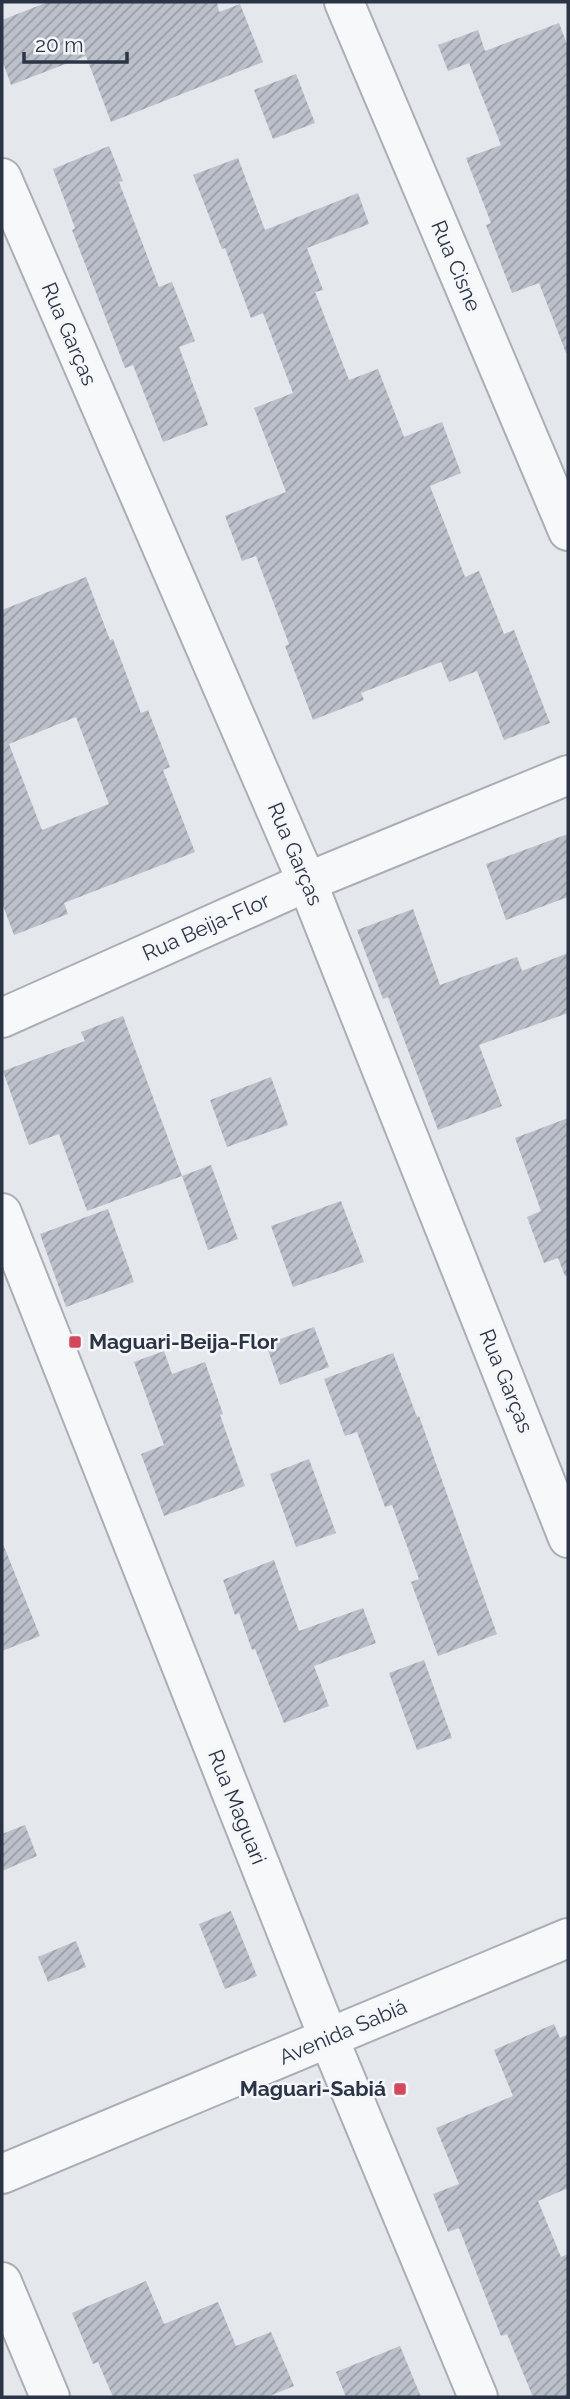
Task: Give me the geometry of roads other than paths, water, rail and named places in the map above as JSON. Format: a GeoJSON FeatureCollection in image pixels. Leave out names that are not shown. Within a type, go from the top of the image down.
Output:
{"type":"FeatureCollection","features":[{"type":"Feature","properties":{"kind":"street","name":"Rua Cisne"},"geometry":{"type":"LineString","coordinates":[[344,2],[568,531]]}},
{"type":"Feature","properties":{"kind":"street","name":"Rua Garças"},"geometry":{"type":"LineString","coordinates":[[2,178],[307,882],[568,1538]]}},
{"type":"Feature","properties":{"kind":"street","name":"Rua Beija-Flor"},"geometry":{"type":"LineString","coordinates":[[2,1018],[307,882],[568,775]]}},
{"type":"Feature","properties":{"kind":"street","name":"Rua Maguari"},"geometry":{"type":"LineString","coordinates":[[2,1213],[329,2039],[478,2397]]}},
{"type":"Feature","properties":{"kind":"street","name":"Avenida Sabiá"},"geometry":{"type":"LineString","coordinates":[[2,2174],[568,1938]]}},
{"type":"Feature","properties":{"kind":"street"},"geometry":{"type":"LineString","coordinates":[[2,2282],[50,2397]]}},
{"type":"Feature","properties":{"kind":"place","name":"Maguari-Beija-Flor"},"geometry":{"type":"Point","coordinates":[75,1342]}},
{"type":"Feature","properties":{"kind":"place","name":"Maguari-Sabiá"},"geometry":{"type":"Point","coordinates":[400,2089]}}]}
